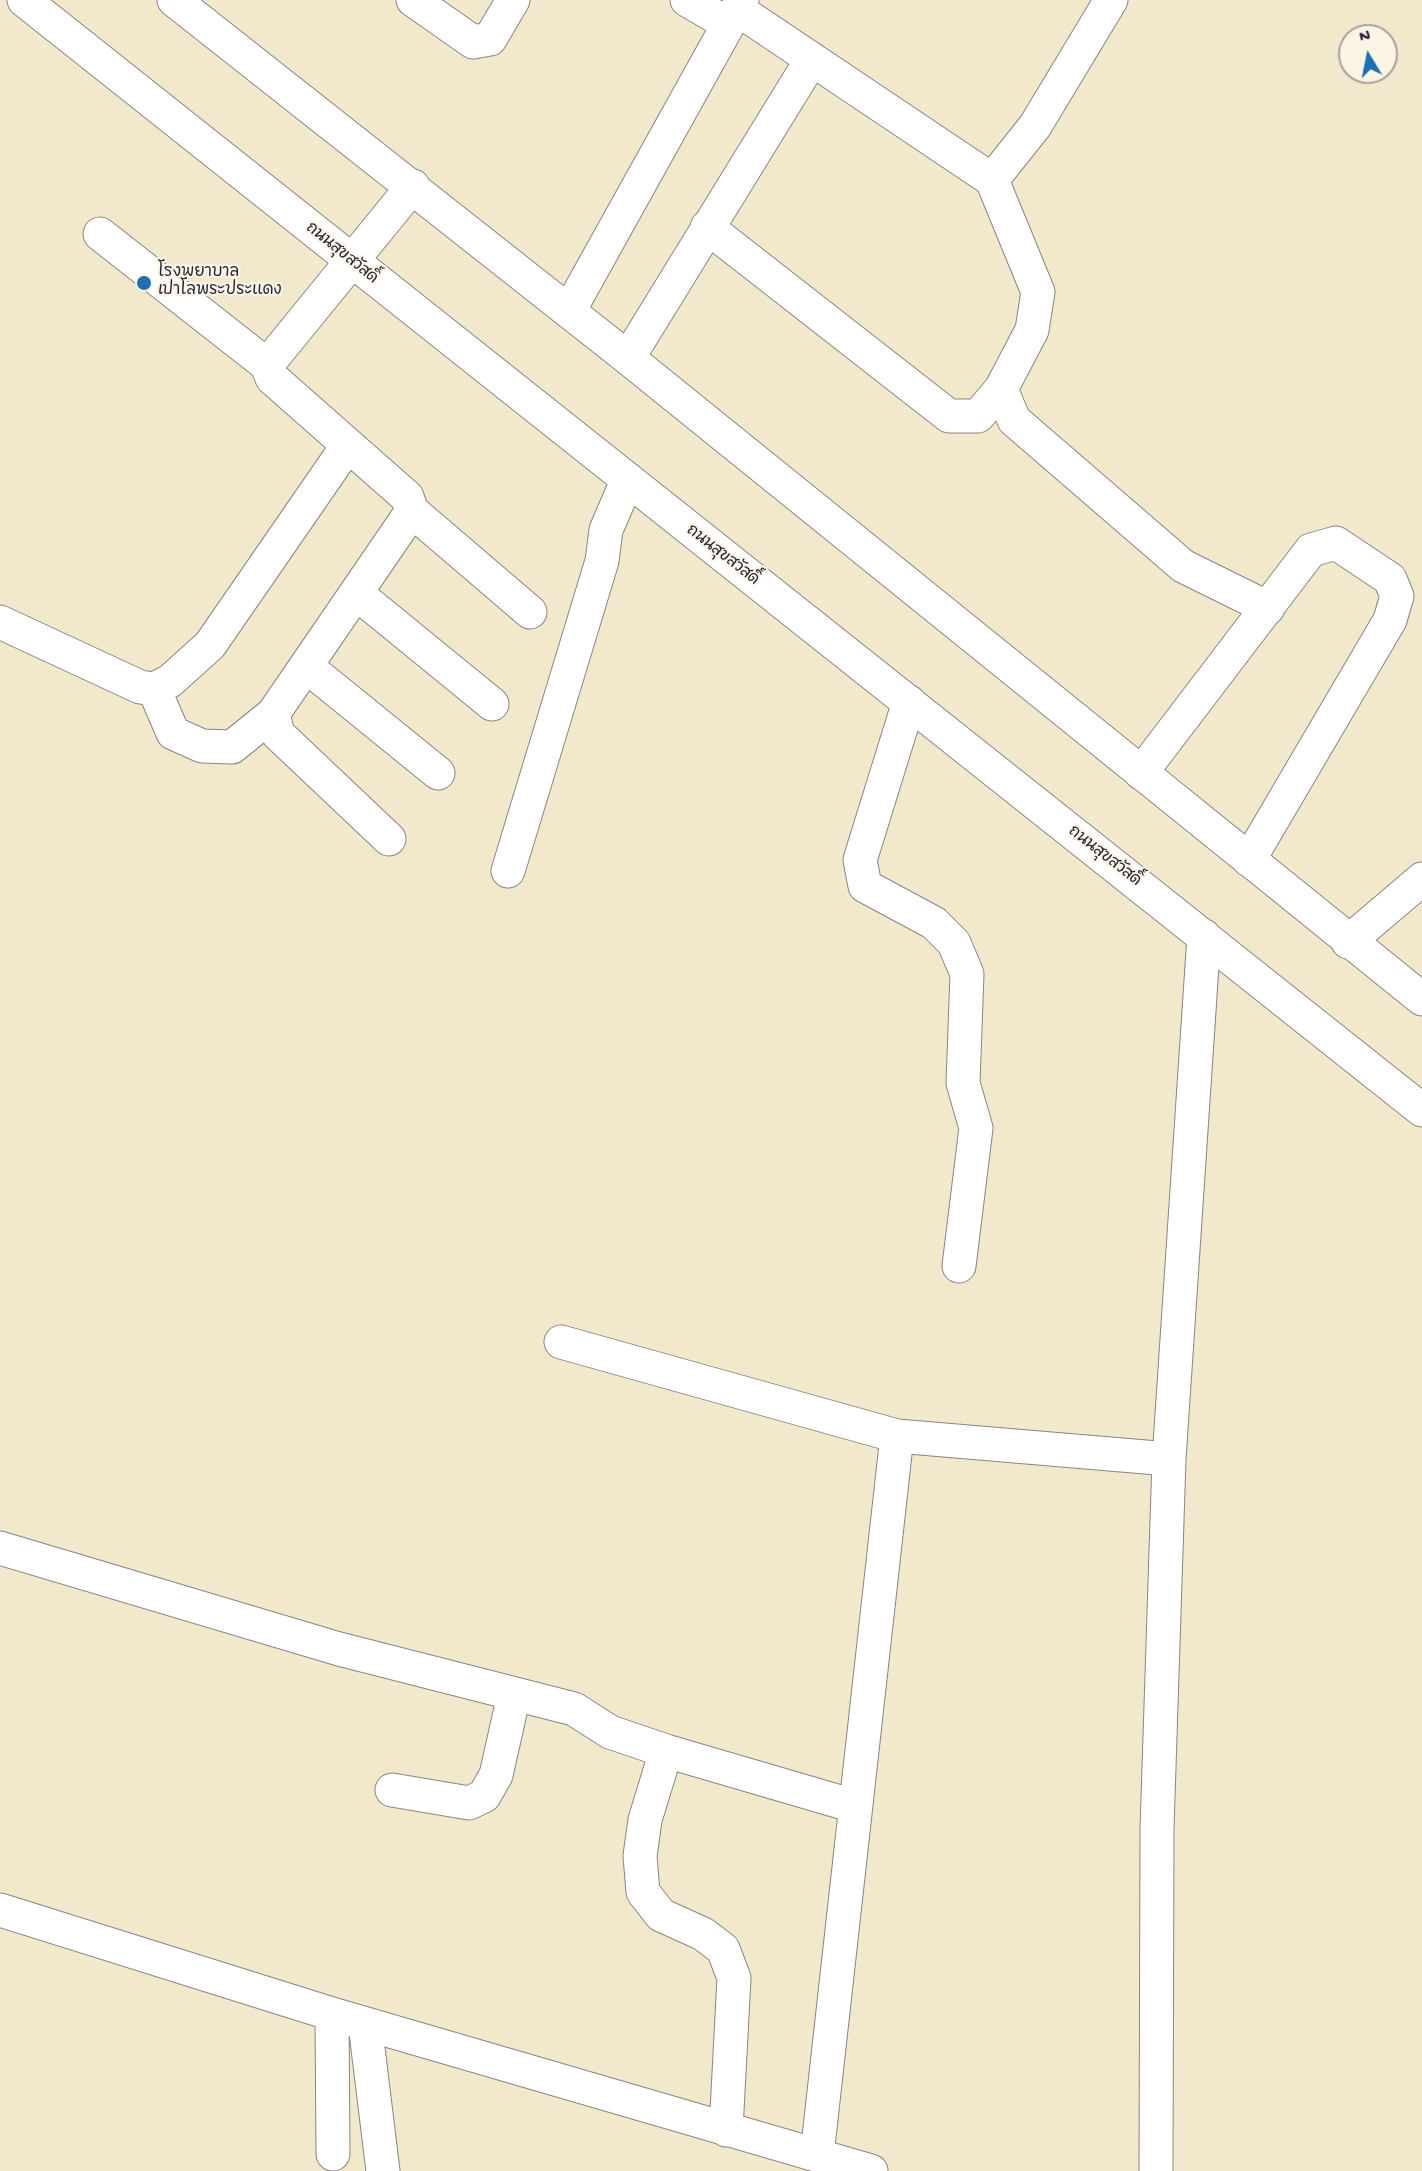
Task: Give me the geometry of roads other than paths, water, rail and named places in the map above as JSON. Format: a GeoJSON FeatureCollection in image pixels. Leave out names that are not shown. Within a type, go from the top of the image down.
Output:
{"type":"FeatureCollection","features":[{"type":"Feature","properties":{"kind":"main road","name":"ถนนสุขสวัสดิ์"},"geometry":{"type":"LineString","coordinates":[[24,0],[350,262],[1422,1110]]}},
{"type":"Feature","properties":{"kind":"main road"},"geometry":{"type":"LineString","coordinates":[[174,0],[628,358],[1348,942],[1422,999]]}},
{"type":"Feature","properties":{"kind":"main road"},"geometry":{"type":"LineString","coordinates":[[413,0],[473,42],[490,39],[513,0]]}},
{"type":"Feature","properties":{"kind":"main road"},"geometry":{"type":"LineString","coordinates":[[687,0],[736,11],[812,59],[992,180],[1038,292],[1032,330],[1001,389],[978,417],[949,416],[707,227]]}},
{"type":"Feature","properties":{"kind":"main road"},"geometry":{"type":"LineString","coordinates":[[992,180],[1035,126],[1111,0]]}},
{"type":"Feature","properties":{"kind":"main road"},"geometry":{"type":"LineString","coordinates":[[569,311],[736,11]]}},
{"type":"Feature","properties":{"kind":"main road"},"geometry":{"type":"LineString","coordinates":[[628,358],[812,59]]}},
{"type":"Feature","properties":{"kind":"main road"},"geometry":{"type":"LineString","coordinates":[[267,365],[412,186]]}},
{"type":"Feature","properties":{"kind":"main road"},"geometry":{"type":"LineString","coordinates":[[100,234],[267,365],[272,378],[407,497],[412,511],[530,612]]}},
{"type":"Feature","properties":{"kind":"main road"},"geometry":{"type":"LineString","coordinates":[[1001,389],[1014,420],[1184,566],[1268,608]]}},
{"type":"Feature","properties":{"kind":"main road"},"geometry":{"type":"LineString","coordinates":[[0,622],[140,687],[154,689],[170,681],[210,645],[348,445]]}},
{"type":"Feature","properties":{"kind":"main road"},"geometry":{"type":"LineString","coordinates":[[508,871],[602,561],[606,530],[627,481]]}},
{"type":"Feature","properties":{"kind":"main road"},"geometry":{"type":"LineString","coordinates":[[154,689],[173,733],[202,746],[232,747],[273,714],[412,511]]}},
{"type":"Feature","properties":{"kind":"main road"},"geometry":{"type":"LineString","coordinates":[[1141,773],[1311,550],[1336,543],[1390,579],[1397,596],[1390,620],[1249,860]]}},
{"type":"Feature","properties":{"kind":"main road"},"geometry":{"type":"LineString","coordinates":[[356,592],[492,704]]}},
{"type":"Feature","properties":{"kind":"main road"},"geometry":{"type":"LineString","coordinates":[[306,666],[438,773]]}},
{"type":"Feature","properties":{"kind":"main road"},"geometry":{"type":"LineString","coordinates":[[909,702],[860,860],[865,886],[934,923],[954,943],[967,974],[963,1083],[976,1128],[959,1266]]}},
{"type":"Feature","properties":{"kind":"main road"},"geometry":{"type":"LineString","coordinates":[[273,714],[278,734],[389,839]]}},
{"type":"Feature","properties":{"kind":"main road"},"geometry":{"type":"LineString","coordinates":[[1348,942],[1422,879]]}},
{"type":"Feature","properties":{"kind":"main road"},"geometry":{"type":"LineString","coordinates":[[1156,2171],[1157,1829],[1169,1458],[1204,936]]}},
{"type":"Feature","properties":{"kind":"main road"},"geometry":{"type":"LineString","coordinates":[[561,1342],[897,1436],[1169,1458]]}},
{"type":"Feature","properties":{"kind":"main road"},"geometry":{"type":"LineString","coordinates":[[806,2159],[854,1806],[897,1436]]}},
{"type":"Feature","properties":{"kind":"main road"},"geometry":{"type":"LineString","coordinates":[[0,1548],[339,1649],[574,1710],[610,1732],[666,1751],[854,1806]]}},
{"type":"Feature","properties":{"kind":"main road"},"geometry":{"type":"LineString","coordinates":[[392,1790],[469,1803],[484,1796],[496,1776],[514,1695]]}},
{"type":"Feature","properties":{"kind":"main road"},"geometry":{"type":"LineString","coordinates":[[666,1751],[645,1820],[640,1856],[643,1892],[661,1915],[703,1934],[723,1949],[734,1978],[726,2130]]}},
{"type":"Feature","properties":{"kind":"main road"},"geometry":{"type":"LineString","coordinates":[[0,1910],[365,2024],[726,2130],[806,2159],[870,2171]]}},
{"type":"Feature","properties":{"kind":"main road"},"geometry":{"type":"LineString","coordinates":[[332,2014],[333,2154]]}},
{"type":"Feature","properties":{"kind":"main road"},"geometry":{"type":"LineString","coordinates":[[365,2024],[383,2171]]}},
{"type":"Feature","properties":{"kind":"place","name":"โรงพยาบาล เปาโลพระประแดง"},"geometry":{"type":"Point","coordinates":[144,283]}}]}
